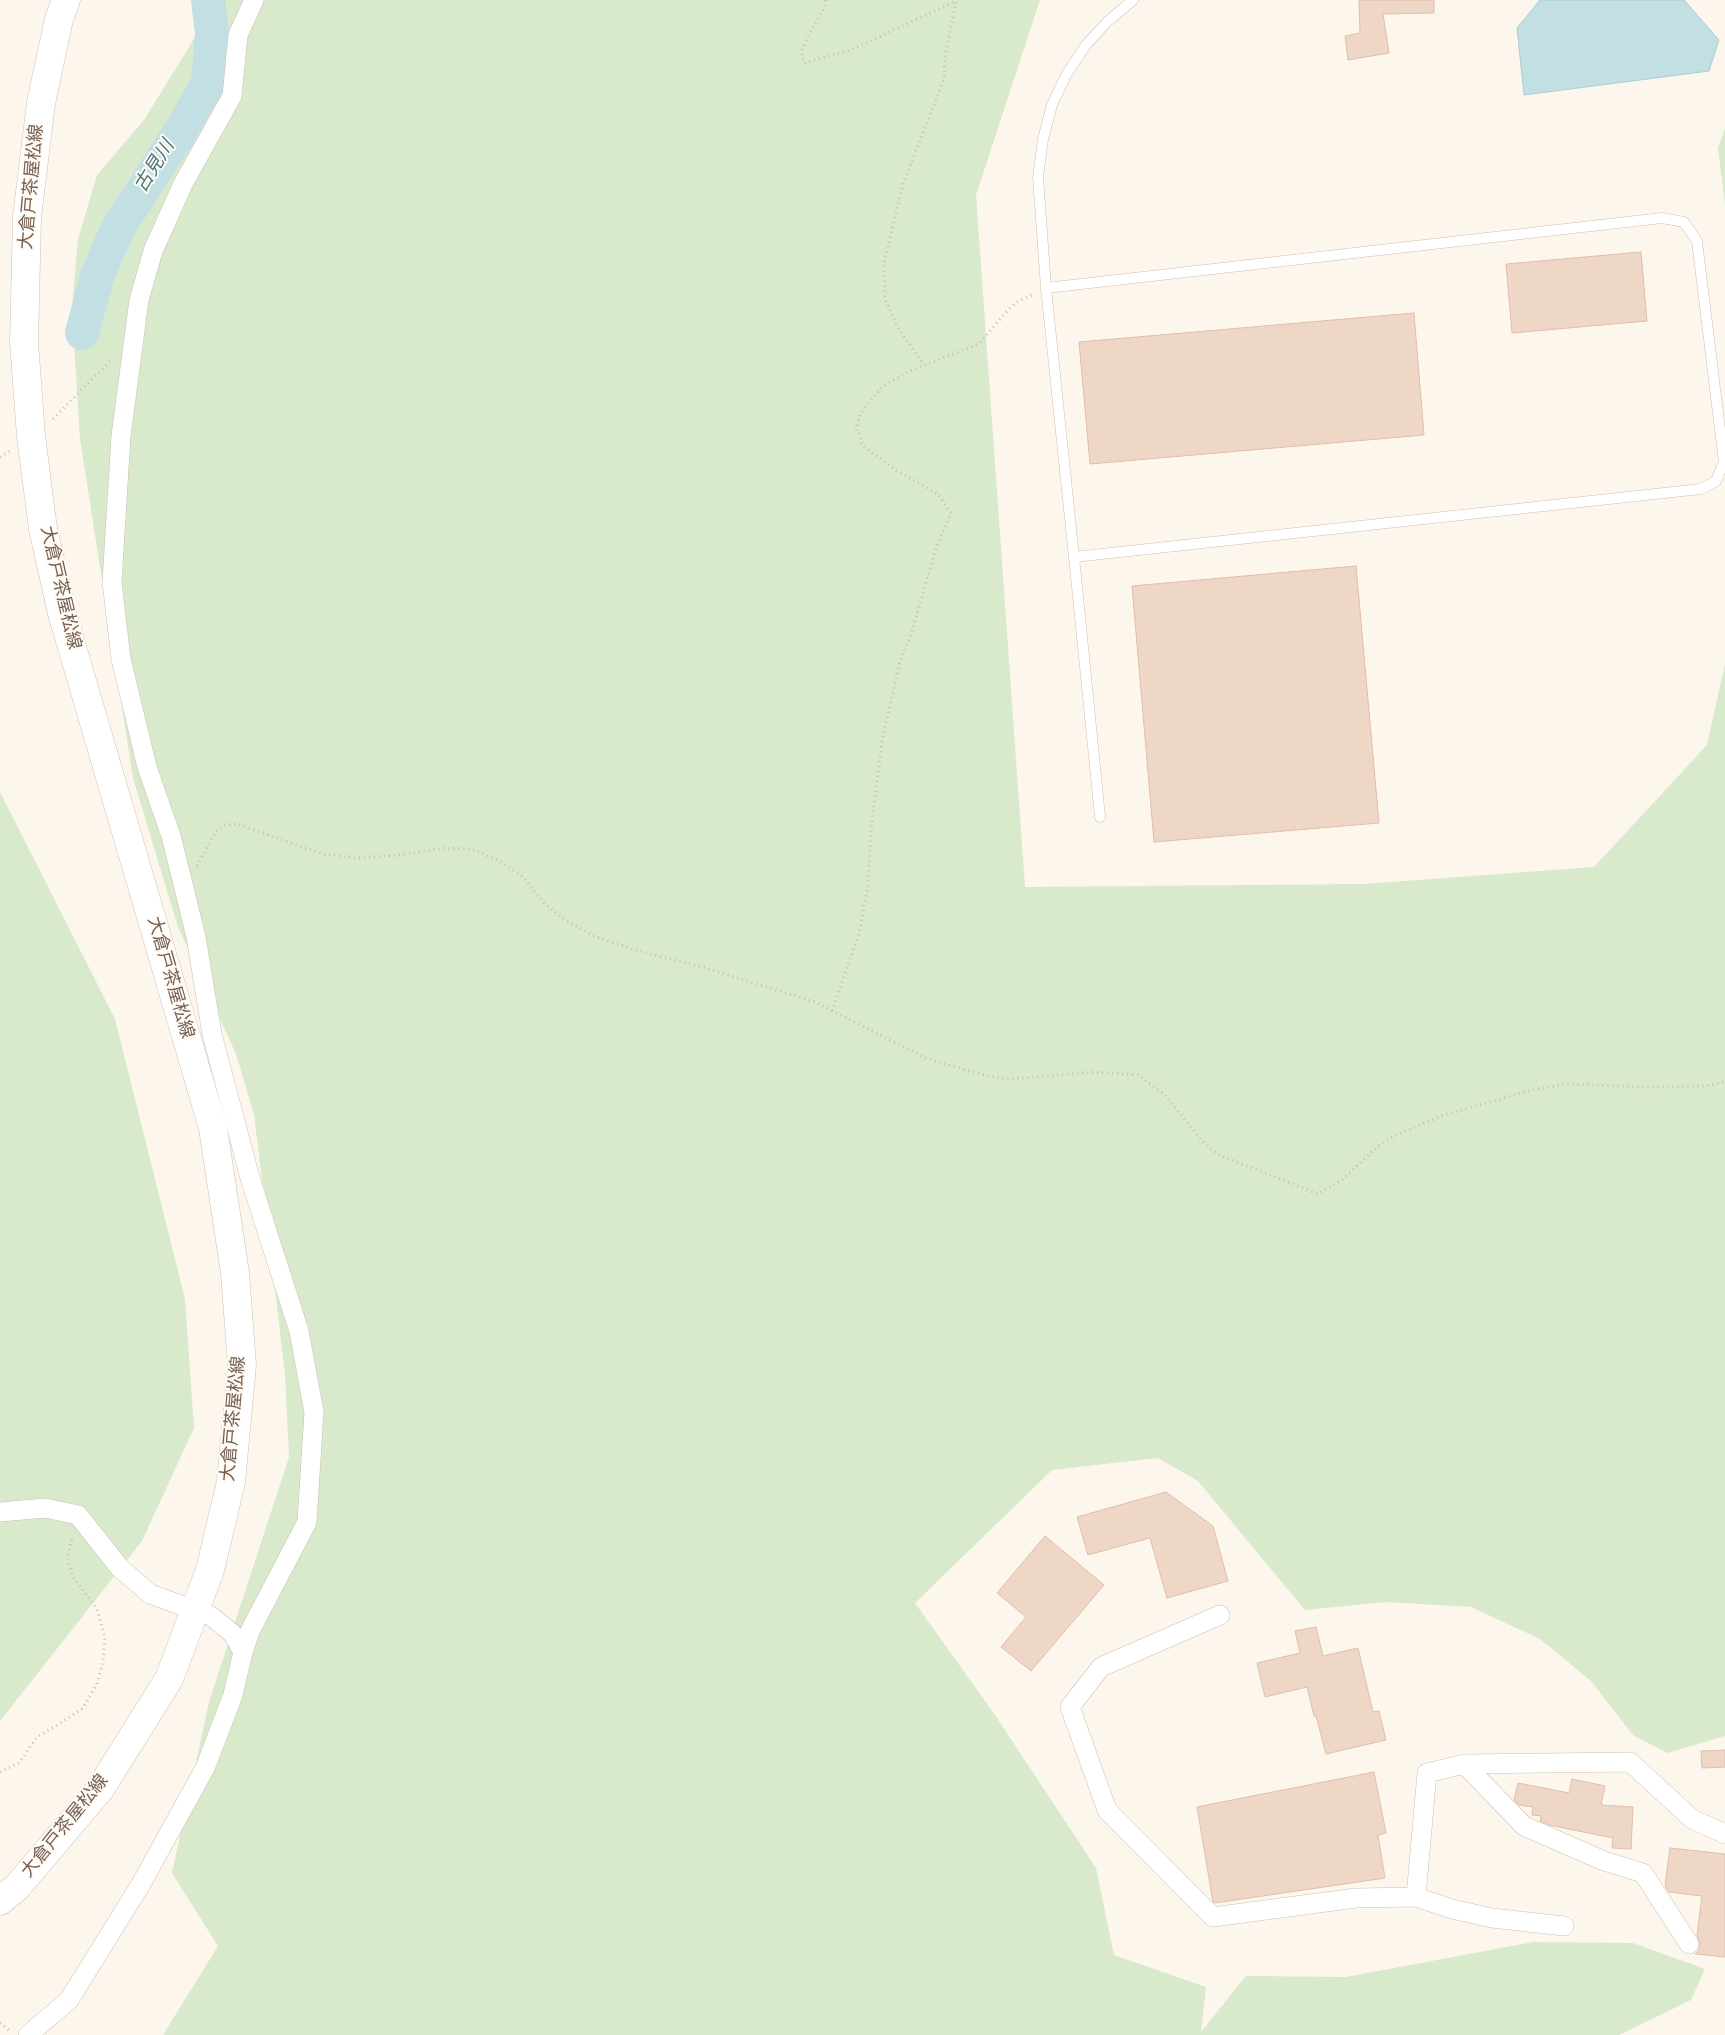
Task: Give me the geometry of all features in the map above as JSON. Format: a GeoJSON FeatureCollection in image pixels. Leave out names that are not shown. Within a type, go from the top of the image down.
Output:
{"type":"FeatureCollection","features":[{"type":"Feature","properties":{"kind":"street","name":"大倉戸茶屋松線"},"geometry":{"type":"LineString","coordinates":[[0,1901],[17,1887],[100,1789],[169,1679],[210,1570],[231,1482],[242,1365],[235,1273],[213,1128],[62,612],[43,529],[32,436],[24,342],[27,217],[41,103],[59,19],[66,0]]}},
{"type":"Feature","properties":{"kind":"street"},"geometry":{"type":"LineString","coordinates":[[28,2035],[69,2000],[141,1884],[205,1768],[233,1695],[243,1652],[251,1629],[307,1522],[314,1412],[299,1331],[250,1178],[212,1034],[196,937],[171,836],[148,767],[121,659],[112,582],[120,436],[139,300],[153,251],[184,184],[232,96],[238,35],[254,0]]}},
{"type":"Feature","properties":{"kind":"street"},"geometry":{"type":"LineString","coordinates":[[0,1512],[45,1508],[78,1515],[120,1568],[150,1594],[211,1616],[233,1634],[243,1652]]}},
{"type":"Feature","properties":{"kind":"street"},"geometry":{"type":"LineString","coordinates":[[1220,1615],[1101,1667],[1070,1707],[1107,1810],[1213,1917],[1356,1898],[1416,1897],[1452,1909],[1492,1918],[1564,1926]]}},
{"type":"Feature","properties":{"kind":"street"},"geometry":{"type":"LineString","coordinates":[[1416,1897],[1427,1773],[1464,1764],[1630,1762],[1692,1819],[1725,1834]]}},
{"type":"Feature","properties":{"kind":"street"},"geometry":{"type":"LineString","coordinates":[[1464,1764],[1524,1826],[1604,1860],[1643,1873],[1689,1944]]}},
{"type":"Feature","properties":{"kind":"lane"},"geometry":{"type":"LineString","coordinates":[[1100,818],[1046,288],[1038,177],[1043,139],[1052,106],[1066,75],[1086,44],[1132,0]]}},
{"type":"Feature","properties":{"kind":"lane"},"geometry":{"type":"LineString","coordinates":[[1046,288],[1662,218],[1684,222],[1697,241],[1724,462],[1716,481],[1700,489],[1074,557]]}},
{"type":"Feature","properties":{"kind":"path"},"geometry":{"type":"LineString","coordinates":[[826,0],[824,9],[810,30],[801,52],[804,63],[853,50],[956,2],[945,57],[944,79],[903,184],[884,262],[885,300],[898,328],[924,365]]}},
{"type":"Feature","properties":{"kind":"path"},"geometry":{"type":"LineString","coordinates":[[832,1011],[859,934],[868,885],[871,829],[883,735],[900,662],[912,631],[936,548],[951,513],[938,494],[894,470],[862,445],[859,433],[856,431],[860,414],[882,387],[907,372],[980,344],[1006,311],[1017,302],[1046,288]]}},
{"type":"Feature","properties":{"kind":"path"},"geometry":{"type":"LineString","coordinates":[[0,457],[32,436],[60,413],[133,338]]}},
{"type":"Feature","properties":{"kind":"path"},"geometry":{"type":"LineString","coordinates":[[184,888],[216,831],[225,825],[238,824],[325,854],[356,858],[399,856],[443,848],[472,849],[500,861],[523,877],[543,902],[562,918],[596,937],[650,954],[702,967],[814,1002],[928,1058],[980,1074],[1008,1079],[1096,1072],[1138,1075],[1165,1095],[1204,1143],[1217,1154],[1318,1194],[1342,1180],[1378,1146],[1396,1134],[1444,1115],[1515,1095],[1566,1084],[1645,1087],[1704,1086],[1725,1082]]}},
{"type":"Feature","properties":{"kind":"path"},"geometry":{"type":"LineString","coordinates":[[0,1772],[19,1763],[37,1736],[83,1708],[97,1684],[103,1661],[105,1637],[97,1609],[73,1577],[68,1558],[78,1515]]}},
{"type":"Feature","properties":{"kind":"path"},"geometry":{"type":"LineString","coordinates":[[0,2023],[15,2035]]}},
{"type":"Feature","properties":{"kind":"green space"},"geometry":{"type":"Polygon","coordinates":[[[212,0],[1040,0],[976,195],[1025,887],[1364,884],[1594,867],[1707,745],[1725,664],[1725,1736],[1667,1753],[1633,1735],[1591,1681],[1540,1639],[1471,1607],[1386,1602],[1305,1610],[1198,1481],[1158,1458],[1052,1470],[915,1603],[995,1715],[1096,1868],[1114,1955],[1206,1987],[1201,2032],[1246,1976],[1346,1977],[1533,1942],[1633,1943],[1705,1969],[1691,2000],[1619,2035],[163,2035],[218,1946],[172,1873],[209,1702],[289,1457],[285,1374],[254,1114],[236,1054],[178,927],[133,778],[80,439],[72,309],[78,239],[97,175],[144,120],[191,44],[212,0]]]}},
{"type":"Feature","properties":{"kind":"green space"},"geometry":{"type":"Polygon","coordinates":[[[1725,128],[1725,204],[1718,148],[1725,128]]]}},
{"type":"Feature","properties":{"kind":"green space"},"geometry":{"type":"Polygon","coordinates":[[[0,792],[115,1019],[185,1299],[194,1428],[142,1541],[0,1721],[0,792]]]}},
{"type":"Feature","properties":{"kind":"water"},"geometry":{"type":"Polygon","coordinates":[[[1540,0],[1684,0],[1719,40],[1709,71],[1524,95],[1517,28],[1540,0]]]}},
{"type":"Feature","properties":{"kind":"building"},"geometry":{"type":"Polygon","coordinates":[[[1359,0],[1434,0],[1434,13],[1383,14],[1389,53],[1348,60],[1345,36],[1360,33],[1359,0]]]}},
{"type":"Feature","properties":{"kind":"building"},"geometry":{"type":"Polygon","coordinates":[[[1641,252],[1647,321],[1512,333],[1506,264],[1641,252]]]}},
{"type":"Feature","properties":{"kind":"building"},"geometry":{"type":"Polygon","coordinates":[[[1414,313],[1424,435],[1090,464],[1079,342],[1414,313]]]}},
{"type":"Feature","properties":{"kind":"building"},"geometry":{"type":"Polygon","coordinates":[[[1356,566],[1379,823],[1154,842],[1132,586],[1356,566]]]}},
{"type":"Feature","properties":{"kind":"building"},"geometry":{"type":"Polygon","coordinates":[[[1166,1492],[1213,1526],[1228,1581],[1167,1598],[1150,1538],[1088,1555],[1077,1517],[1166,1492]]]}},
{"type":"Feature","properties":{"kind":"building"},"geometry":{"type":"Polygon","coordinates":[[[1045,1536],[1104,1585],[1031,1671],[1001,1647],[1026,1617],[997,1593],[1045,1536]]]}},
{"type":"Feature","properties":{"kind":"building"},"geometry":{"type":"Polygon","coordinates":[[[1316,1627],[1323,1656],[1358,1648],[1373,1712],[1379,1711],[1386,1740],[1326,1754],[1307,1687],[1265,1697],[1257,1663],[1300,1653],[1295,1631],[1316,1627]]]}},
{"type":"Feature","properties":{"kind":"building"},"geometry":{"type":"Polygon","coordinates":[[[1725,1750],[1725,1767],[1702,1768],[1701,1751],[1725,1750]]]}},
{"type":"Feature","properties":{"kind":"building"},"geometry":{"type":"Polygon","coordinates":[[[1374,1772],[1386,1833],[1378,1835],[1385,1878],[1213,1902],[1197,1807],[1374,1772]]]}},
{"type":"Feature","properties":{"kind":"building"},"geometry":{"type":"Polygon","coordinates":[[[1572,1779],[1605,1786],[1601,1805],[1633,1807],[1631,1849],[1612,1848],[1613,1838],[1549,1825],[1540,1821],[1541,1816],[1532,1815],[1533,1807],[1519,1805],[1514,1800],[1518,1783],[1569,1793],[1572,1779]]]}},
{"type":"Feature","properties":{"kind":"building"},"geometry":{"type":"Polygon","coordinates":[[[1670,1848],[1725,1854],[1725,1957],[1695,1954],[1699,1950],[1700,1944],[1697,1935],[1702,1896],[1669,1892],[1665,1886],[1670,1848]]]}},
{"type":"Feature","properties":{"kind":"waterway","name":"古見川"},"geometry":{"type":"LineString","coordinates":[[82,333],[98,274],[117,230],[182,129],[208,83],[212,33],[208,0]]}}]}
